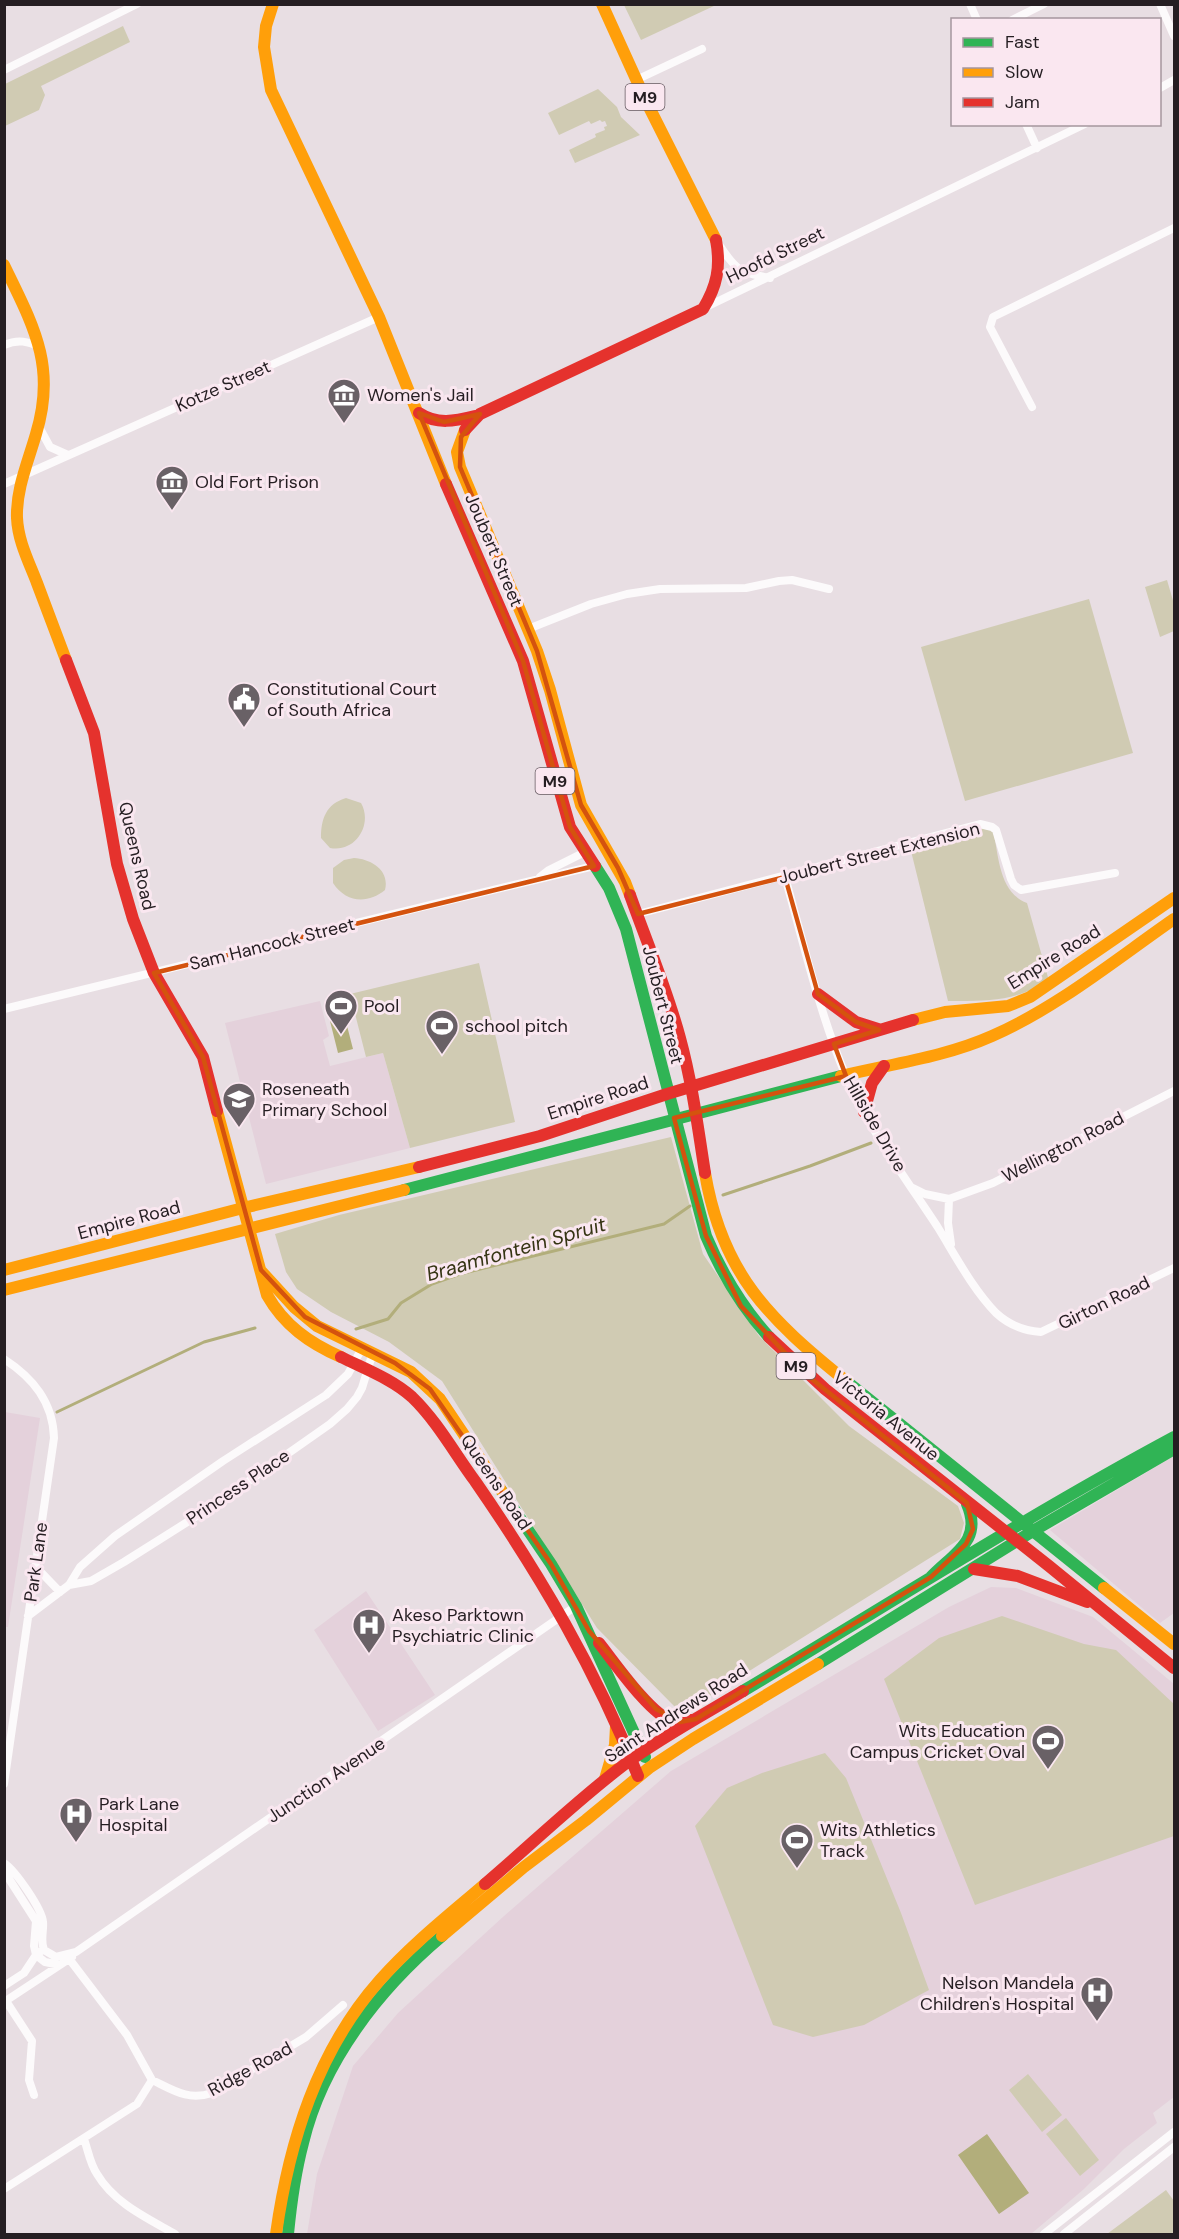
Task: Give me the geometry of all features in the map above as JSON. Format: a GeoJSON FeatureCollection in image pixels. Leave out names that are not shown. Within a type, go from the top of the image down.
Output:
{"type":"FeatureCollection","features":[{"type":"Feature","properties":{"kind":"main road","name":"M9"},"geometry":{"type":"LineString","coordinates":[[602,4],[636,80],[716,239],[720,270],[712,295],[703,309]]}},
{"type":"Feature","properties":{"kind":"main road","name":"Joubert Street"},"geometry":{"type":"LineString","coordinates":[[269,6],[263,42],[271,90],[379,317],[455,506],[522,661],[570,827],[616,903],[626,929],[674,1119]]}},
{"type":"Feature","properties":{"kind":"main road","name":"Queens Road"},"geometry":{"type":"LineString","coordinates":[[4,265],[31,318],[41,348],[45,383],[38,424],[21,477],[16,507],[19,537],[94,733],[123,892],[154,973],[203,1057],[267,1295],[287,1324],[312,1342],[398,1384],[419,1403],[485,1497],[563,1616],[616,1722],[638,1776]]}},
{"type":"Feature","properties":{"kind":"main road","name":"Hoofd Street"},"geometry":{"type":"LineString","coordinates":[[480,414],[703,309]]}},
{"type":"Feature","properties":{"kind":"main road"},"geometry":{"type":"LineString","coordinates":[[419,413],[437,422],[456,421],[480,414]]}},
{"type":"Feature","properties":{"kind":"main road","name":"Joubert Street"},"geometry":{"type":"LineString","coordinates":[[480,414],[471,421],[458,444],[458,458],[465,482],[528,629],[547,681],[581,805],[618,868],[638,914],[680,1038],[695,1113]]}},
{"type":"Feature","properties":{"kind":"main road","name":"Empire Road"},"geometry":{"type":"LineString","coordinates":[[4,1270],[243,1208],[509,1145],[929,1015],[994,1009],[1019,1002],[1073,970],[1174,898]]}},
{"type":"Feature","properties":{"kind":"main road","name":"Empire Road"},"geometry":{"type":"LineString","coordinates":[[4,1290],[479,1171],[695,1113],[960,1048],[992,1036],[1031,1017],[1174,919]]}},
{"type":"Feature","properties":{"kind":"main road"},"geometry":{"type":"LineString","coordinates":[[818,994],[856,1022],[879,1030]]}},
{"type":"Feature","properties":{"kind":"main road"},"geometry":{"type":"LineString","coordinates":[[864,1112],[872,1083],[884,1066]]}},
{"type":"Feature","properties":{"kind":"main road","name":"Victoria Avenue"},"geometry":{"type":"LineString","coordinates":[[695,1113],[711,1208],[732,1258],[761,1304],[804,1347],[1174,1644]]}},
{"type":"Feature","properties":{"kind":"main road","name":"Victoria Avenue"},"geometry":{"type":"LineString","coordinates":[[674,1119],[706,1236],[717,1264],[741,1306],[770,1340],[803,1372],[1103,1609],[1174,1668]]}},
{"type":"Feature","properties":{"kind":"main road","name":"Queens Road"},"geometry":{"type":"LineString","coordinates":[[261,1270],[293,1308],[317,1326],[411,1372],[440,1400],[551,1564],[576,1606],[649,1768]]}},
{"type":"Feature","properties":{"kind":"main road","name":"Saint Andrews Road"},"geometry":{"type":"LineString","coordinates":[[276,2235],[285,2177],[301,2116],[326,2057],[350,2019],[380,1981],[411,1950],[604,1781],[643,1751],[1004,1532],[1174,1437]]}},
{"type":"Feature","properties":{"kind":"main road","name":"Saint Andrews Road"},"geometry":{"type":"LineString","coordinates":[[288,2235],[297,2168],[309,2122],[336,2060],[367,2012],[436,1941],[524,1867],[649,1768],[1033,1531],[1174,1449]]}},
{"type":"Feature","properties":{"kind":"main road"},"geometry":{"type":"LineString","coordinates":[[931,1577],[971,1536],[974,1525],[967,1503]]}},
{"type":"Feature","properties":{"kind":"main road"},"geometry":{"type":"LineString","coordinates":[[974,1569],[993,1570],[1019,1576],[1103,1609]]}},
{"type":"Feature","properties":{"kind":"main road"},"geometry":{"type":"LineString","coordinates":[[589,1631],[640,1692],[666,1718],[673,1722],[696,1719]]}},
{"type":"Feature","properties":{"kind":"main road"},"geometry":{"type":"LineString","coordinates":[[604,1781],[615,1744],[616,1722]]}},
{"type":"Feature","properties":{"kind":"street"},"geometry":{"type":"LineString","coordinates":[[4,70],[137,4]]}},
{"type":"Feature","properties":{"kind":"street"},"geometry":{"type":"LineString","coordinates":[[970,4],[976,18]]}},
{"type":"Feature","properties":{"kind":"street"},"geometry":{"type":"LineString","coordinates":[[1016,18],[1044,4]]}},
{"type":"Feature","properties":{"kind":"street"},"geometry":{"type":"LineString","coordinates":[[1160,4],[1174,36]]}},
{"type":"Feature","properties":{"kind":"street"},"geometry":{"type":"LineString","coordinates":[[636,80],[702,49]]}},
{"type":"Feature","properties":{"kind":"street"},"geometry":{"type":"LineString","coordinates":[[1027,126],[1036,148]]}},
{"type":"Feature","properties":{"kind":"street","name":"Hoofd Street"},"geometry":{"type":"LineString","coordinates":[[703,309],[1081,126]]}},
{"type":"Feature","properties":{"kind":"street"},"geometry":{"type":"LineString","coordinates":[[1032,407],[990,327],[993,317],[1174,228]]}},
{"type":"Feature","properties":{"kind":"street"},"geometry":{"type":"LineString","coordinates":[[716,239],[729,260],[740,270],[770,278]]}},
{"type":"Feature","properties":{"kind":"street","name":"Kotze Street"},"geometry":{"type":"LineString","coordinates":[[4,484],[379,317]]}},
{"type":"Feature","properties":{"kind":"street"},"geometry":{"type":"LineString","coordinates":[[4,345],[26,341],[41,348]]}},
{"type":"Feature","properties":{"kind":"street"},"geometry":{"type":"LineString","coordinates":[[38,424],[50,447],[68,455]]}},
{"type":"Feature","properties":{"kind":"street"},"geometry":{"type":"LineString","coordinates":[[528,629],[591,604],[627,594],[660,589],[746,588],[792,580],[829,589]]}},
{"type":"Feature","properties":{"kind":"street","name":"Joubert Street Extension"},"geometry":{"type":"LineString","coordinates":[[638,914],[980,824],[996,830],[1011,879],[1014,885],[1021,890],[1115,873]]}},
{"type":"Feature","properties":{"kind":"street","name":"Sam Hancock Street"},"geometry":{"type":"LineString","coordinates":[[540,877],[585,852]]}},
{"type":"Feature","properties":{"kind":"street","name":"Sam Hancock Street"},"geometry":{"type":"LineString","coordinates":[[4,1009],[540,877],[594,866]]}},
{"type":"Feature","properties":{"kind":"street","name":"Hillside Drive"},"geometry":{"type":"LineString","coordinates":[[785,877],[833,1044],[864,1112],[957,1257],[997,1314],[1018,1328],[1031,1331]]}},
{"type":"Feature","properties":{"kind":"street","name":"Wellington Road"},"geometry":{"type":"LineString","coordinates":[[950,1199],[993,1183],[1174,1091]]}},
{"type":"Feature","properties":{"kind":"street"},"geometry":{"type":"LineString","coordinates":[[912,1188],[925,1194],[950,1199],[949,1234],[957,1257]]}},
{"type":"Feature","properties":{"kind":"street","name":"Girton Road"},"geometry":{"type":"LineString","coordinates":[[1031,1331],[1049,1330],[1174,1268]]}},
{"type":"Feature","properties":{"kind":"street","name":"Princess Place"},"geometry":{"type":"LineString","coordinates":[[28,1616],[69,1585],[80,1567],[115,1536],[223,1461],[326,1395],[368,1350]]}},
{"type":"Feature","properties":{"kind":"street","name":"Princess Place"},"geometry":{"type":"LineString","coordinates":[[69,1585],[91,1581],[124,1562],[219,1502],[330,1424],[347,1409],[362,1388],[367,1368],[368,1350]]}},
{"type":"Feature","properties":{"kind":"street","name":"Park Lane"},"geometry":{"type":"LineString","coordinates":[[4,1359],[22,1371],[45,1399],[54,1427],[4,1784]]}},
{"type":"Feature","properties":{"kind":"street"},"geometry":{"type":"LineString","coordinates":[[35,1566],[60,1592]]}},
{"type":"Feature","properties":{"kind":"street","name":"Junction Avenue"},"geometry":{"type":"LineString","coordinates":[[71,1956],[576,1606]]}},
{"type":"Feature","properties":{"kind":"street"},"geometry":{"type":"LineString","coordinates":[[4,1863],[21,1882],[39,1911],[43,1924],[44,1950],[56,1957],[71,1956]]}},
{"type":"Feature","properties":{"kind":"street"},"geometry":{"type":"LineString","coordinates":[[4,1871],[36,1921],[34,1946],[36,1955],[45,1962],[60,1965]]}},
{"type":"Feature","properties":{"kind":"street"},"geometry":{"type":"LineString","coordinates":[[4,1986],[24,1973],[36,1955],[44,1950]]}},
{"type":"Feature","properties":{"kind":"street"},"geometry":{"type":"LineString","coordinates":[[34,2095],[28,2080],[32,2041],[5,2001],[71,1956]]}},
{"type":"Feature","properties":{"kind":"street"},"geometry":{"type":"LineString","coordinates":[[4,2189],[137,2104],[152,2080],[126,2035],[71,1956]]}},
{"type":"Feature","properties":{"kind":"street","name":"Ridge Road"},"geometry":{"type":"LineString","coordinates":[[152,2080],[183,2096],[202,2096],[212,2093],[306,2037],[343,2005]]}},
{"type":"Feature","properties":{"kind":"street"},"geometry":{"type":"LineString","coordinates":[[1044,2235],[1174,2132]]}},
{"type":"Feature","properties":{"kind":"street"},"geometry":{"type":"LineString","coordinates":[[84,2139],[95,2172],[104,2184],[128,2206],[175,2235]]}},
{"type":"Feature","properties":{"kind":"street"},"geometry":{"type":"LineString","coordinates":[[1064,2235],[1174,2147]]}},
{"type":"Feature","properties":{"kind":"highlighted area"},"geometry":{"type":"Polygon","coordinates":[[[419,413],[444,422],[480,414],[461,437],[460,467],[537,651],[581,805],[618,868],[638,914],[785,877],[818,994],[856,1022],[879,1030],[834,1044],[846,1076],[674,1118],[706,1236],[741,1306],[803,1372],[967,1503],[973,1529],[966,1544],[931,1577],[696,1719],[680,1722],[656,1709],[589,1631],[551,1564],[430,1389],[395,1363],[305,1317],[261,1270],[203,1057],[154,973],[594,866],[570,827],[523,661],[419,413]]]}},
{"type":"Feature","properties":{"kind":"shaded area"},"geometry":{"type":"Polygon","coordinates":[[[624,5],[716,5],[641,40],[624,5]]]}},
{"type":"Feature","properties":{"kind":"shaded area"},"geometry":{"type":"Polygon","coordinates":[[[123,26],[130,42],[41,86],[45,95],[39,110],[5,126],[5,84],[123,26]]]}},
{"type":"Feature","properties":{"kind":"shaded area"},"geometry":{"type":"Polygon","coordinates":[[[598,89],[617,107],[621,117],[640,135],[575,163],[569,150],[605,130],[604,127],[607,126],[605,121],[600,120],[591,124],[589,121],[559,135],[548,113],[598,89]]]}},
{"type":"Feature","properties":{"kind":"shaded area"},"geometry":{"type":"Polygon","coordinates":[[[1167,580],[1174,604],[1174,631],[1160,637],[1145,587],[1167,580]]]}},
{"type":"Feature","properties":{"kind":"shaded area"},"geometry":{"type":"Polygon","coordinates":[[[1089,599],[1133,753],[965,801],[921,647],[1089,599]]]}},
{"type":"Feature","properties":{"kind":"shaded area"},"geometry":{"type":"Polygon","coordinates":[[[346,798],[361,803],[365,820],[363,828],[360,835],[348,846],[330,848],[321,838],[322,825],[329,808],[346,798]]]}},
{"type":"Feature","properties":{"kind":"shaded area"},"geometry":{"type":"Polygon","coordinates":[[[976,828],[993,830],[1002,873],[1011,891],[1027,903],[1049,981],[1012,997],[948,1001],[911,851],[976,828]]]}},
{"type":"Feature","properties":{"kind":"shaded area"},"geometry":{"type":"Polygon","coordinates":[[[354,858],[373,863],[382,871],[386,883],[385,890],[372,898],[358,899],[351,898],[338,890],[333,883],[333,868],[344,860],[354,858]]]}},
{"type":"Feature","properties":{"kind":"shaded area","name":"school pitch"},"geometry":{"type":"Polygon","coordinates":[[[479,963],[515,1122],[410,1148],[383,1053],[366,1057],[350,994],[479,963]]]}},
{"type":"Feature","properties":{"kind":"shaded area"},"geometry":{"type":"Polygon","coordinates":[[[320,1001],[329,1036],[323,1040],[330,1066],[383,1053],[410,1148],[266,1184],[225,1023],[320,1001]]]}},
{"type":"Feature","properties":{"kind":"shaded area","name":"Pool"},"geometry":{"type":"Polygon","coordinates":[[[345,1018],[353,1049],[338,1053],[330,1021],[345,1018]]]}},
{"type":"Feature","properties":{"kind":"shaded area"},"geometry":{"type":"Polygon","coordinates":[[[671,1137],[703,1254],[759,1336],[849,1426],[958,1506],[964,1523],[960,1539],[692,1707],[676,1708],[597,1628],[442,1381],[389,1342],[331,1312],[297,1289],[286,1272],[275,1234],[339,1215],[671,1137]]]}},
{"type":"Feature","properties":{"kind":"shaded area"},"geometry":{"type":"Polygon","coordinates":[[[5,1412],[40,1418],[8,1627],[4,1627],[5,1412]]]}},
{"type":"Feature","properties":{"kind":"shaded area"},"geometry":{"type":"Polygon","coordinates":[[[1174,1456],[1174,1613],[1160,1623],[1050,1530],[1174,1456]]]}},
{"type":"Feature","properties":{"kind":"shaded area"},"geometry":{"type":"Polygon","coordinates":[[[991,1587],[1016,1588],[1093,1617],[1174,1684],[1174,2097],[1153,2113],[1157,2123],[1124,2149],[1084,2189],[1031,2234],[307,2234],[317,2174],[353,2066],[398,2013],[504,1916],[671,1771],[949,1607],[991,1587]]]}},
{"type":"Feature","properties":{"kind":"shaded area"},"geometry":{"type":"Polygon","coordinates":[[[366,1591],[435,1695],[378,1731],[314,1630],[366,1591]]]}},
{"type":"Feature","properties":{"kind":"shaded area","name":"Wits Education Campus Cricket Oval"},"geometry":{"type":"Polygon","coordinates":[[[1002,1616],[1084,1644],[1116,1650],[1174,1704],[1174,1836],[975,1905],[884,1679],[939,1638],[1002,1616]]]}},
{"type":"Feature","properties":{"kind":"shaded area","name":"Wits Athletics Track"},"geometry":{"type":"Polygon","coordinates":[[[825,1753],[846,1778],[901,1913],[929,1990],[864,2025],[813,2037],[773,2025],[695,1826],[727,1788],[762,1773],[825,1753]]]}},
{"type":"Feature","properties":{"kind":"shaded area"},"geometry":{"type":"Polygon","coordinates":[[[1028,2074],[1062,2115],[1042,2132],[1009,2090],[1028,2074]]]}},
{"type":"Feature","properties":{"kind":"shaded area"},"geometry":{"type":"Polygon","coordinates":[[[1066,2118],[1099,2160],[1080,2176],[1046,2134],[1066,2118]]]}},
{"type":"Feature","properties":{"kind":"shaded area"},"geometry":{"type":"Polygon","coordinates":[[[987,2134],[1029,2193],[999,2214],[958,2155],[987,2134]]]}},
{"type":"Feature","properties":{"kind":"shaded area"},"geometry":{"type":"Polygon","coordinates":[[[1166,2190],[1174,2201],[1174,2234],[1107,2234],[1166,2190]]]}},
{"type":"Feature","properties":{"kind":"waterway"},"geometry":{"type":"LineString","coordinates":[[723,1195],[871,1143]]}},
{"type":"Feature","properties":{"kind":"waterway","name":"Braamfontein Spruit"},"geometry":{"type":"LineString","coordinates":[[356,1329],[388,1319],[401,1303],[432,1284],[460,1274],[664,1224],[690,1206]]}},
{"type":"Feature","properties":{"kind":"waterway"},"geometry":{"type":"LineString","coordinates":[[57,1412],[204,1342],[255,1328]]}},
{"type":"Feature","properties":{"kind":"traffic: fast"},"geometry":{"type":"LineString","coordinates":[[595,866],[609,888],[626,929],[706,1236],[733,1289],[769,1337]]}},
{"type":"Feature","properties":{"kind":"traffic: fast"},"geometry":{"type":"LineString","coordinates":[[404,1190],[841,1076]]}},
{"type":"Feature","properties":{"kind":"traffic: fast"},"geometry":{"type":"LineString","coordinates":[[846,1381],[1104,1588]]}},
{"type":"Feature","properties":{"kind":"traffic: fast"},"geometry":{"type":"LineString","coordinates":[[743,1691],[1011,1530],[1174,1437]]}},
{"type":"Feature","properties":{"kind":"traffic: fast"},"geometry":{"type":"LineString","coordinates":[[818,1664],[1033,1531],[1174,1449]]}},
{"type":"Feature","properties":{"kind":"traffic: fast"},"geometry":{"type":"LineString","coordinates":[[501,1490],[551,1564],[576,1606],[645,1757]]}},
{"type":"Feature","properties":{"kind":"traffic: fast"},"geometry":{"type":"LineString","coordinates":[[931,1577],[957,1553],[969,1537],[971,1517],[967,1504]]}},
{"type":"Feature","properties":{"kind":"traffic: fast"},"geometry":{"type":"LineString","coordinates":[[288,2234],[300,2154],[312,2113],[324,2084],[339,2056],[375,2003],[396,1979],[442,1936]]}},
{"type":"Feature","properties":{"kind":"traffic: slow"},"geometry":{"type":"LineString","coordinates":[[273,4],[266,26],[264,47],[271,90],[379,317],[446,484]]}},
{"type":"Feature","properties":{"kind":"traffic: slow"},"geometry":{"type":"LineString","coordinates":[[602,4],[646,101],[716,240]]}},
{"type":"Feature","properties":{"kind":"traffic: slow"},"geometry":{"type":"LineString","coordinates":[[4,265],[32,327],[43,366],[42,410],[18,497],[19,535],[66,660]]}},
{"type":"Feature","properties":{"kind":"traffic: slow"},"geometry":{"type":"LineString","coordinates":[[465,430],[457,452],[460,467],[537,651],[581,805],[625,882],[630,895]]}},
{"type":"Feature","properties":{"kind":"traffic: slow"},"geometry":{"type":"LineString","coordinates":[[913,1020],[945,1012],[1008,1006],[1030,997],[1174,898]]}},
{"type":"Feature","properties":{"kind":"traffic: slow"},"geometry":{"type":"LineString","coordinates":[[841,1076],[937,1055],[992,1036],[1063,997],[1174,919]]}},
{"type":"Feature","properties":{"kind":"traffic: slow"},"geometry":{"type":"LineString","coordinates":[[217,1111],[267,1295],[281,1315],[298,1332],[318,1346],[341,1357]]}},
{"type":"Feature","properties":{"kind":"traffic: slow"},"geometry":{"type":"LineString","coordinates":[[4,1270],[243,1208],[419,1167]]}},
{"type":"Feature","properties":{"kind":"traffic: slow"},"geometry":{"type":"LineString","coordinates":[[705,1173],[723,1239],[753,1292],[794,1337],[846,1381]]}},
{"type":"Feature","properties":{"kind":"traffic: slow"},"geometry":{"type":"LineString","coordinates":[[4,1290],[404,1190]]}},
{"type":"Feature","properties":{"kind":"traffic: slow"},"geometry":{"type":"LineString","coordinates":[[261,1271],[294,1307],[317,1326],[411,1372],[440,1399],[501,1490]]}},
{"type":"Feature","properties":{"kind":"traffic: slow"},"geometry":{"type":"LineString","coordinates":[[1104,1588],[1174,1644]]}},
{"type":"Feature","properties":{"kind":"traffic: slow"},"geometry":{"type":"LineString","coordinates":[[442,1936],[524,1867],[649,1768],[818,1664]]}},
{"type":"Feature","properties":{"kind":"traffic: slow"},"geometry":{"type":"LineString","coordinates":[[605,1779],[615,1745],[616,1726]]}},
{"type":"Feature","properties":{"kind":"traffic: slow"},"geometry":{"type":"LineString","coordinates":[[276,2234],[289,2165],[298,2132],[309,2099],[339,2037],[358,2008],[392,1967],[485,1884]]}},
{"type":"Feature","properties":{"kind":"traffic: jam"},"geometry":{"type":"LineString","coordinates":[[465,430],[480,414],[703,309],[717,276],[716,240]]}},
{"type":"Feature","properties":{"kind":"traffic: jam"},"geometry":{"type":"LineString","coordinates":[[419,413],[439,421],[475,416]]}},
{"type":"Feature","properties":{"kind":"traffic: jam"},"geometry":{"type":"LineString","coordinates":[[446,484],[523,661],[570,827],[595,866]]}},
{"type":"Feature","properties":{"kind":"traffic: jam"},"geometry":{"type":"LineString","coordinates":[[66,660],[94,733],[117,864],[133,919],[154,973],[203,1057],[217,1111]]}},
{"type":"Feature","properties":{"kind":"traffic: jam"},"geometry":{"type":"LineString","coordinates":[[630,895],[680,1038],[705,1173]]}},
{"type":"Feature","properties":{"kind":"traffic: jam"},"geometry":{"type":"LineString","coordinates":[[818,994],[856,1022],[878,1029]]}},
{"type":"Feature","properties":{"kind":"traffic: jam"},"geometry":{"type":"LineString","coordinates":[[419,1167],[540,1136],[667,1094],[913,1020]]}},
{"type":"Feature","properties":{"kind":"traffic: jam"},"geometry":{"type":"LineString","coordinates":[[864,1112],[872,1083],[884,1066]]}},
{"type":"Feature","properties":{"kind":"traffic: jam"},"geometry":{"type":"LineString","coordinates":[[769,1337],[825,1389],[1174,1668]]}},
{"type":"Feature","properties":{"kind":"traffic: jam"},"geometry":{"type":"LineString","coordinates":[[341,1357],[396,1385],[412,1397],[430,1416],[499,1516],[565,1624],[604,1698],[638,1776]]}},
{"type":"Feature","properties":{"kind":"traffic: jam"},"geometry":{"type":"LineString","coordinates":[[974,1569],[1018,1576],[1087,1602]]}},
{"type":"Feature","properties":{"kind":"traffic: jam"},"geometry":{"type":"LineString","coordinates":[[599,1643],[633,1687],[654,1709],[673,1722],[691,1720]]}},
{"type":"Feature","properties":{"kind":"traffic: jam"},"geometry":{"type":"LineString","coordinates":[[485,1884],[625,1764],[668,1735],[743,1691]]}},
{"type":"Feature","properties":{"kind":"place","name":"Women's Jail"},"geometry":{"type":"Point","coordinates":[344,424]}},
{"type":"Feature","properties":{"kind":"place","name":"Old Fort Prison"},"geometry":{"type":"Point","coordinates":[172,511]}},
{"type":"Feature","properties":{"kind":"place","name":"Constitutional Court of South Africa"},"geometry":{"type":"Point","coordinates":[244,728]}},
{"type":"Feature","properties":{"kind":"place","name":"Pool"},"geometry":{"type":"Point","coordinates":[341,1035]}},
{"type":"Feature","properties":{"kind":"place","name":"school pitch"},"geometry":{"type":"Point","coordinates":[442,1055]}},
{"type":"Feature","properties":{"kind":"place","name":"Roseneath Primary School"},"geometry":{"type":"Point","coordinates":[239,1128]}},
{"type":"Feature","properties":{"kind":"place","name":"Akeso Parktown Psychiatric Clinic"},"geometry":{"type":"Point","coordinates":[369,1654]}},
{"type":"Feature","properties":{"kind":"place","name":"Wits Education Campus Cricket Oval"},"geometry":{"type":"Point","coordinates":[1048,1770]}},
{"type":"Feature","properties":{"kind":"place","name":"Park Lane Hospital"},"geometry":{"type":"Point","coordinates":[76,1843]}},
{"type":"Feature","properties":{"kind":"place","name":"Wits Athletics Track"},"geometry":{"type":"Point","coordinates":[797,1869]}},
{"type":"Feature","properties":{"kind":"place","name":"Nelson Mandela Children's Hospital"},"geometry":{"type":"Point","coordinates":[1097,2022]}}]}
